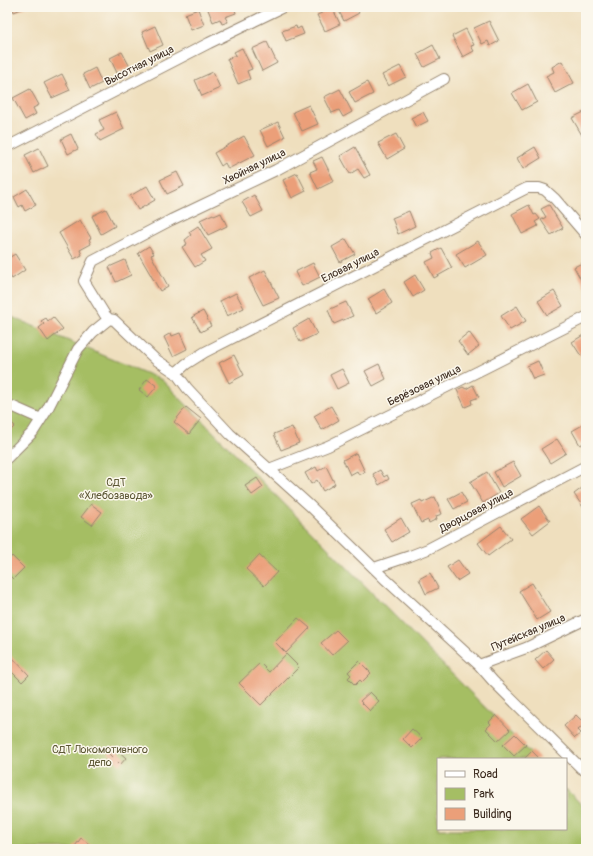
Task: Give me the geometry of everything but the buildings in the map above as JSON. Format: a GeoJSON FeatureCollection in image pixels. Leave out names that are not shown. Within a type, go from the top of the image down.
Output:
{"type":"FeatureCollection","features":[{"type":"Feature","properties":{"kind":"street","name":"Высотная улица"},"geometry":{"type":"LineString","coordinates":[[7,147],[209,43],[283,7]]}},
{"type":"Feature","properties":{"kind":"street","name":"Хвойная улица"},"geometry":{"type":"LineString","coordinates":[[109,319],[84,281],[93,261],[172,220],[276,170],[444,79]]}},
{"type":"Feature","properties":{"kind":"street","name":"Еловая улица"},"geometry":{"type":"LineString","coordinates":[[176,373],[186,364],[205,352],[527,188],[539,188],[546,190],[586,235]]}},
{"type":"Feature","properties":{"kind":"street","name":"Берёзовая улица"},"geometry":{"type":"LineString","coordinates":[[269,469],[328,446],[586,317]]}},
{"type":"Feature","properties":{"kind":"street"},"geometry":{"type":"LineString","coordinates":[[7,458],[33,432],[48,410],[78,349],[93,332],[109,319],[114,320],[155,359],[176,373],[187,388],[230,434],[309,505],[374,568],[479,665],[498,686],[581,768],[586,771]]}},
{"type":"Feature","properties":{"kind":"street"},"geometry":{"type":"LineString","coordinates":[[7,404],[41,419]]}},
{"type":"Feature","properties":{"kind":"street","name":"Дворцовая улица"},"geometry":{"type":"LineString","coordinates":[[374,568],[428,549],[586,466]]}},
{"type":"Feature","properties":{"kind":"street","name":"Путейская улица"},"geometry":{"type":"LineString","coordinates":[[479,665],[526,648],[586,619]]}},
{"type":"Feature","properties":{"kind":"green space","name":"СДТ «Хлебозавода»"},"geometry":{"type":"Polygon","coordinates":[[[7,315],[162,380],[535,758],[437,758],[437,830],[567,830],[567,790],[586,809],[586,849],[7,849],[7,315]]]}},
{"type":"Feature","properties":{"kind":"park label","name":"СДТ Локомотивного депо"},"geometry":{"type":"Point","coordinates":[100,755]}}]}
